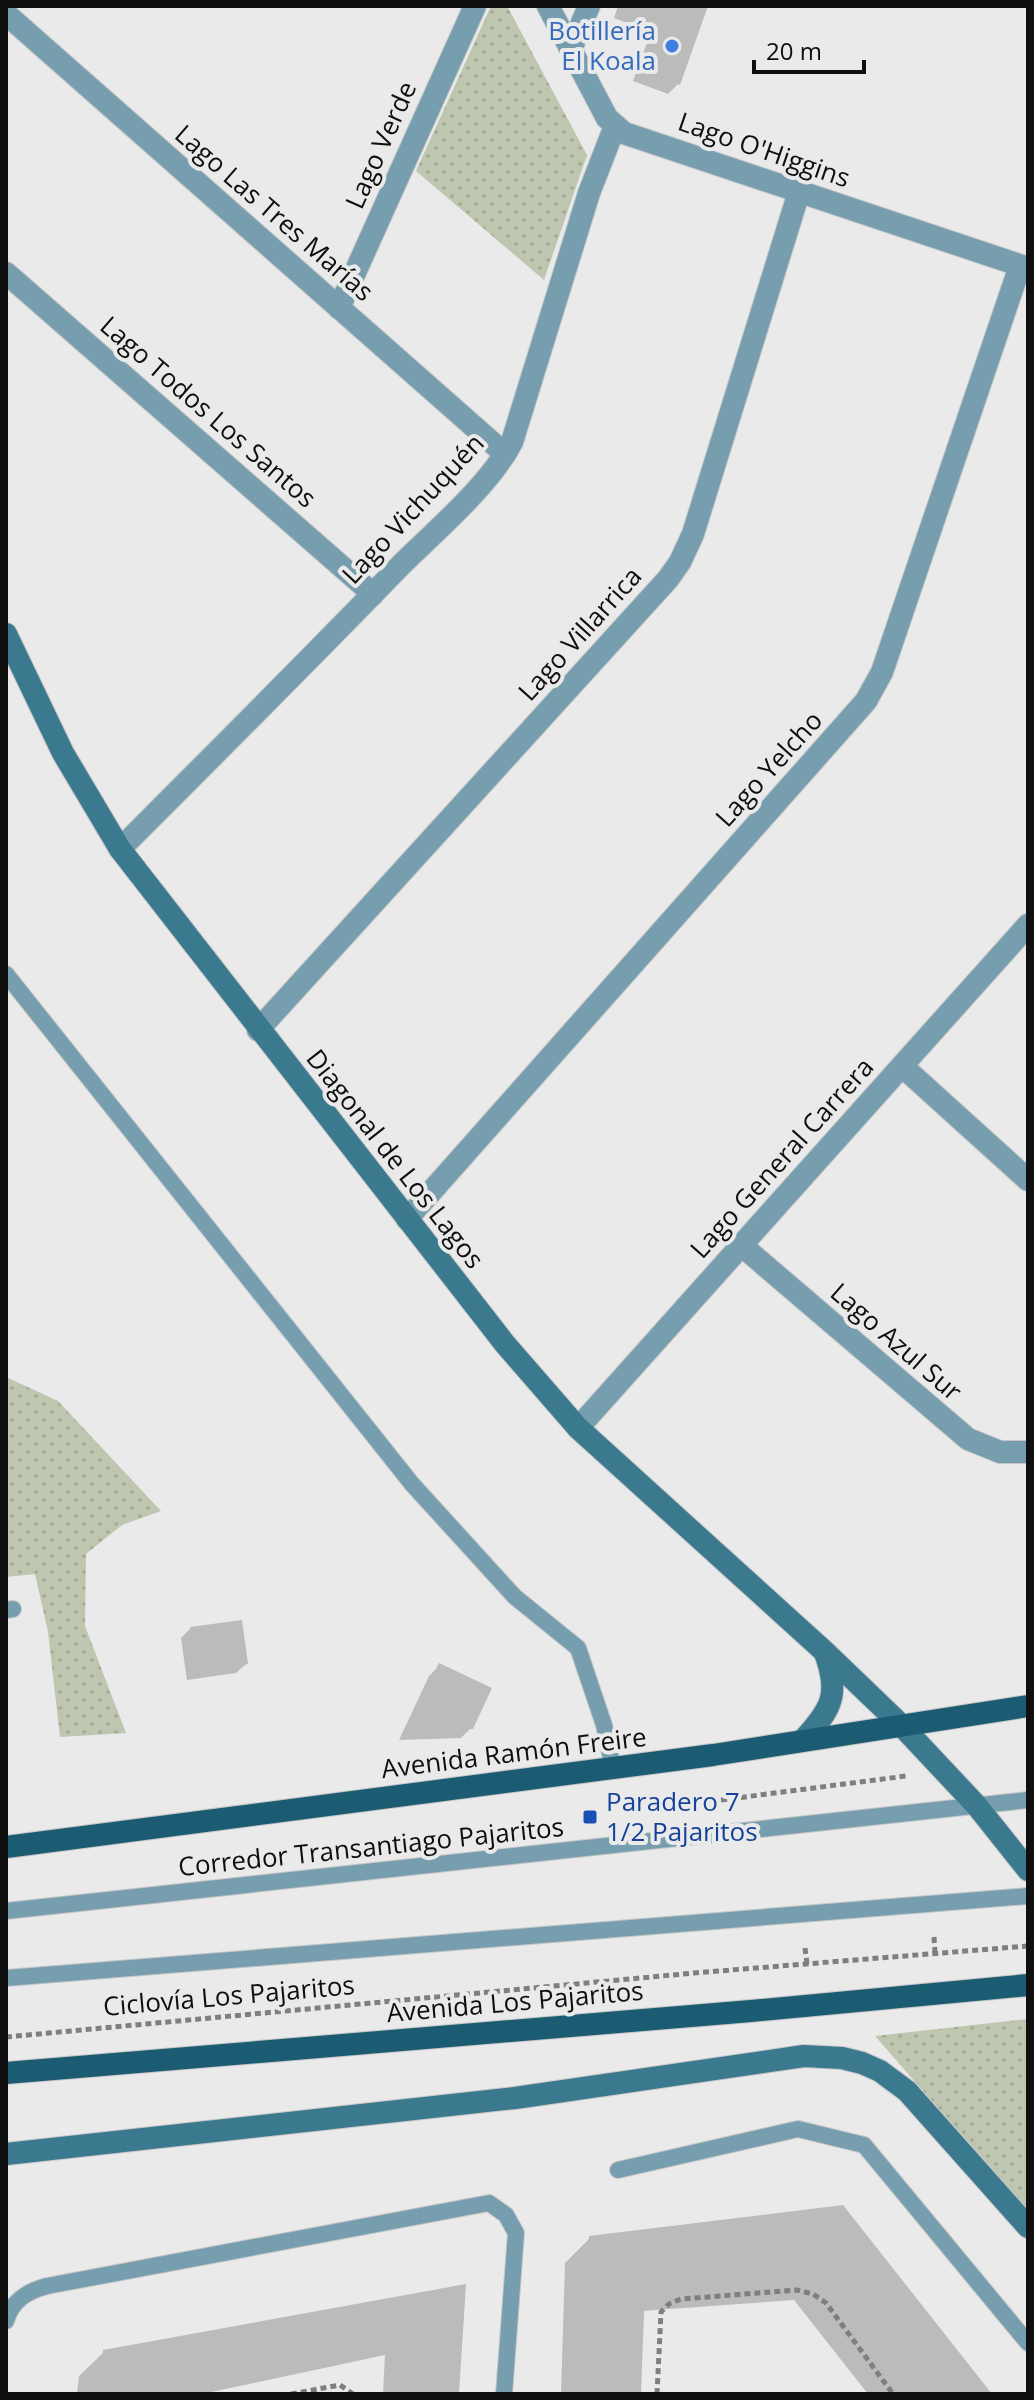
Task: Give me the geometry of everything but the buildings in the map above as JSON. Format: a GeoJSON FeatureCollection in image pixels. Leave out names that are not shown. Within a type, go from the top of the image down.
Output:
{"type":"FeatureCollection","features":[{"type":"Feature","properties":{"kind":"main road","name":"Diagonal de Los Lagos"},"geometry":{"type":"LineString","coordinates":[[6,634],[63,753],[120,849],[505,1344],[578,1428],[901,1725],[977,1806],[1028,1870]]}},
{"type":"Feature","properties":{"kind":"main road"},"geometry":{"type":"LineString","coordinates":[[803,1740],[819,1722],[833,1695],[833,1674],[825,1652]]}},
{"type":"Feature","properties":{"kind":"main road","name":"Avenida Ramón Freire"},"geometry":{"type":"LineString","coordinates":[[6,1847],[713,1755],[1028,1706]]}},
{"type":"Feature","properties":{"kind":"main road","name":"Avenida Los Pajaritos"},"geometry":{"type":"LineString","coordinates":[[6,2073],[1028,1985]]}},
{"type":"Feature","properties":{"kind":"main road"},"geometry":{"type":"LineString","coordinates":[[6,2154],[515,2098],[804,2056],[842,2058],[880,2071],[923,2107],[1028,2227]]}},
{"type":"Feature","properties":{"kind":"street","name":"Lago Verde"},"geometry":{"type":"LineString","coordinates":[[339,308],[475,6]]}},
{"type":"Feature","properties":{"kind":"street"},"geometry":{"type":"LineString","coordinates":[[548,6],[607,118],[615,126]]}},
{"type":"Feature","properties":{"kind":"street"},"geometry":{"type":"LineString","coordinates":[[571,49],[589,6]]}},
{"type":"Feature","properties":{"kind":"street","name":"Lago Las Tres Marías"},"geometry":{"type":"LineString","coordinates":[[6,14],[505,454]]}},
{"type":"Feature","properties":{"kind":"street","name":"Lago O'Higgins"},"geometry":{"type":"LineString","coordinates":[[615,126],[635,137],[1024,267]]}},
{"type":"Feature","properties":{"kind":"street","name":"Lago Vichuquén"},"geometry":{"type":"LineString","coordinates":[[120,849],[486,479],[505,454],[512,442],[589,193],[615,126]]}},
{"type":"Feature","properties":{"kind":"street","name":"Lago Villarrica"},"geometry":{"type":"LineString","coordinates":[[258,1030],[662,586],[680,562],[693,534],[799,192]]}},
{"type":"Feature","properties":{"kind":"street","name":"Lago Yelcho"},"geometry":{"type":"LineString","coordinates":[[407,1219],[866,701],[887,657],[1024,267]]}},
{"type":"Feature","properties":{"kind":"street","name":"Lago Todos Los Santos"},"geometry":{"type":"LineString","coordinates":[[6,273],[373,594]]}},
{"type":"Feature","properties":{"kind":"street","name":"Lago General Carrera"},"geometry":{"type":"LineString","coordinates":[[578,1428],[1028,925]]}},
{"type":"Feature","properties":{"kind":"street"},"geometry":{"type":"LineString","coordinates":[[902,1066],[1028,1180]]}},
{"type":"Feature","properties":{"kind":"street","name":"Lago Azul Sur"},"geometry":{"type":"LineString","coordinates":[[741,1245],[968,1439],[1000,1452],[1028,1452]]}},
{"type":"Feature","properties":{"kind":"lane"},"geometry":{"type":"LineString","coordinates":[[6,974],[412,1484],[515,1597],[578,1648],[604,1725],[613,1768]]}},
{"type":"Feature","properties":{"kind":"lane","name":"Corredor Transantiago Pajaritos"},"geometry":{"type":"LineString","coordinates":[[6,1911],[1028,1800]]}},
{"type":"Feature","properties":{"kind":"lane"},"geometry":{"type":"LineString","coordinates":[[6,1978],[1028,1896]]}},
{"type":"Feature","properties":{"kind":"lane"},"geometry":{"type":"LineString","coordinates":[[618,2170],[798,2129],[864,2145],[1028,2343]]}},
{"type":"Feature","properties":{"kind":"lane"},"geometry":{"type":"LineString","coordinates":[[6,2321],[18,2299],[32,2290],[47,2286],[489,2203],[506,2215],[516,2233],[504,2394]]}},
{"type":"Feature","properties":{"kind":"path"},"geometry":{"type":"LineString","coordinates":[[721,1800],[906,1776]]}},
{"type":"Feature","properties":{"kind":"path"},"geometry":{"type":"LineString","coordinates":[[934,1937],[935,1953]]}},
{"type":"Feature","properties":{"kind":"path","name":"Ciclovía Los Pajaritos"},"geometry":{"type":"LineString","coordinates":[[6,2037],[694,1973],[1028,1946]]}},
{"type":"Feature","properties":{"kind":"path"},"geometry":{"type":"LineString","coordinates":[[805,1948],[807,1964]]}},
{"type":"Feature","properties":{"kind":"path"},"geometry":{"type":"LineString","coordinates":[[657,2394],[661,2312],[669,2304],[681,2299],[797,2290],[813,2294],[826,2303],[893,2394]]}},
{"type":"Feature","properties":{"kind":"path"},"geometry":{"type":"LineString","coordinates":[[291,2394],[340,2385],[353,2394]]}},
{"type":"Feature","properties":{"kind":"green space"},"geometry":{"type":"Polygon","coordinates":[[[491,6],[507,6],[587,155],[544,280],[416,171],[491,6]]]}},
{"type":"Feature","properties":{"kind":"green space"},"geometry":{"type":"Polygon","coordinates":[[[6,1377],[58,1401],[161,1511],[122,1525],[86,1554],[85,1626],[126,1733],[60,1737],[48,1632],[35,1574],[6,1577],[6,1377]]]}},
{"type":"Feature","properties":{"kind":"green space"},"geometry":{"type":"Polygon","coordinates":[[[1028,2019],[1028,2211],[875,2036],[1028,2019]]]}},
{"type":"Feature","properties":{"kind":"place","name":"Botillería El Koala"},"geometry":{"type":"Point","coordinates":[672,46]}},
{"type":"Feature","properties":{"kind":"place","name":"Paradero 7 1/2 Pajaritos"},"geometry":{"type":"Point","coordinates":[590,1817]}}]}
